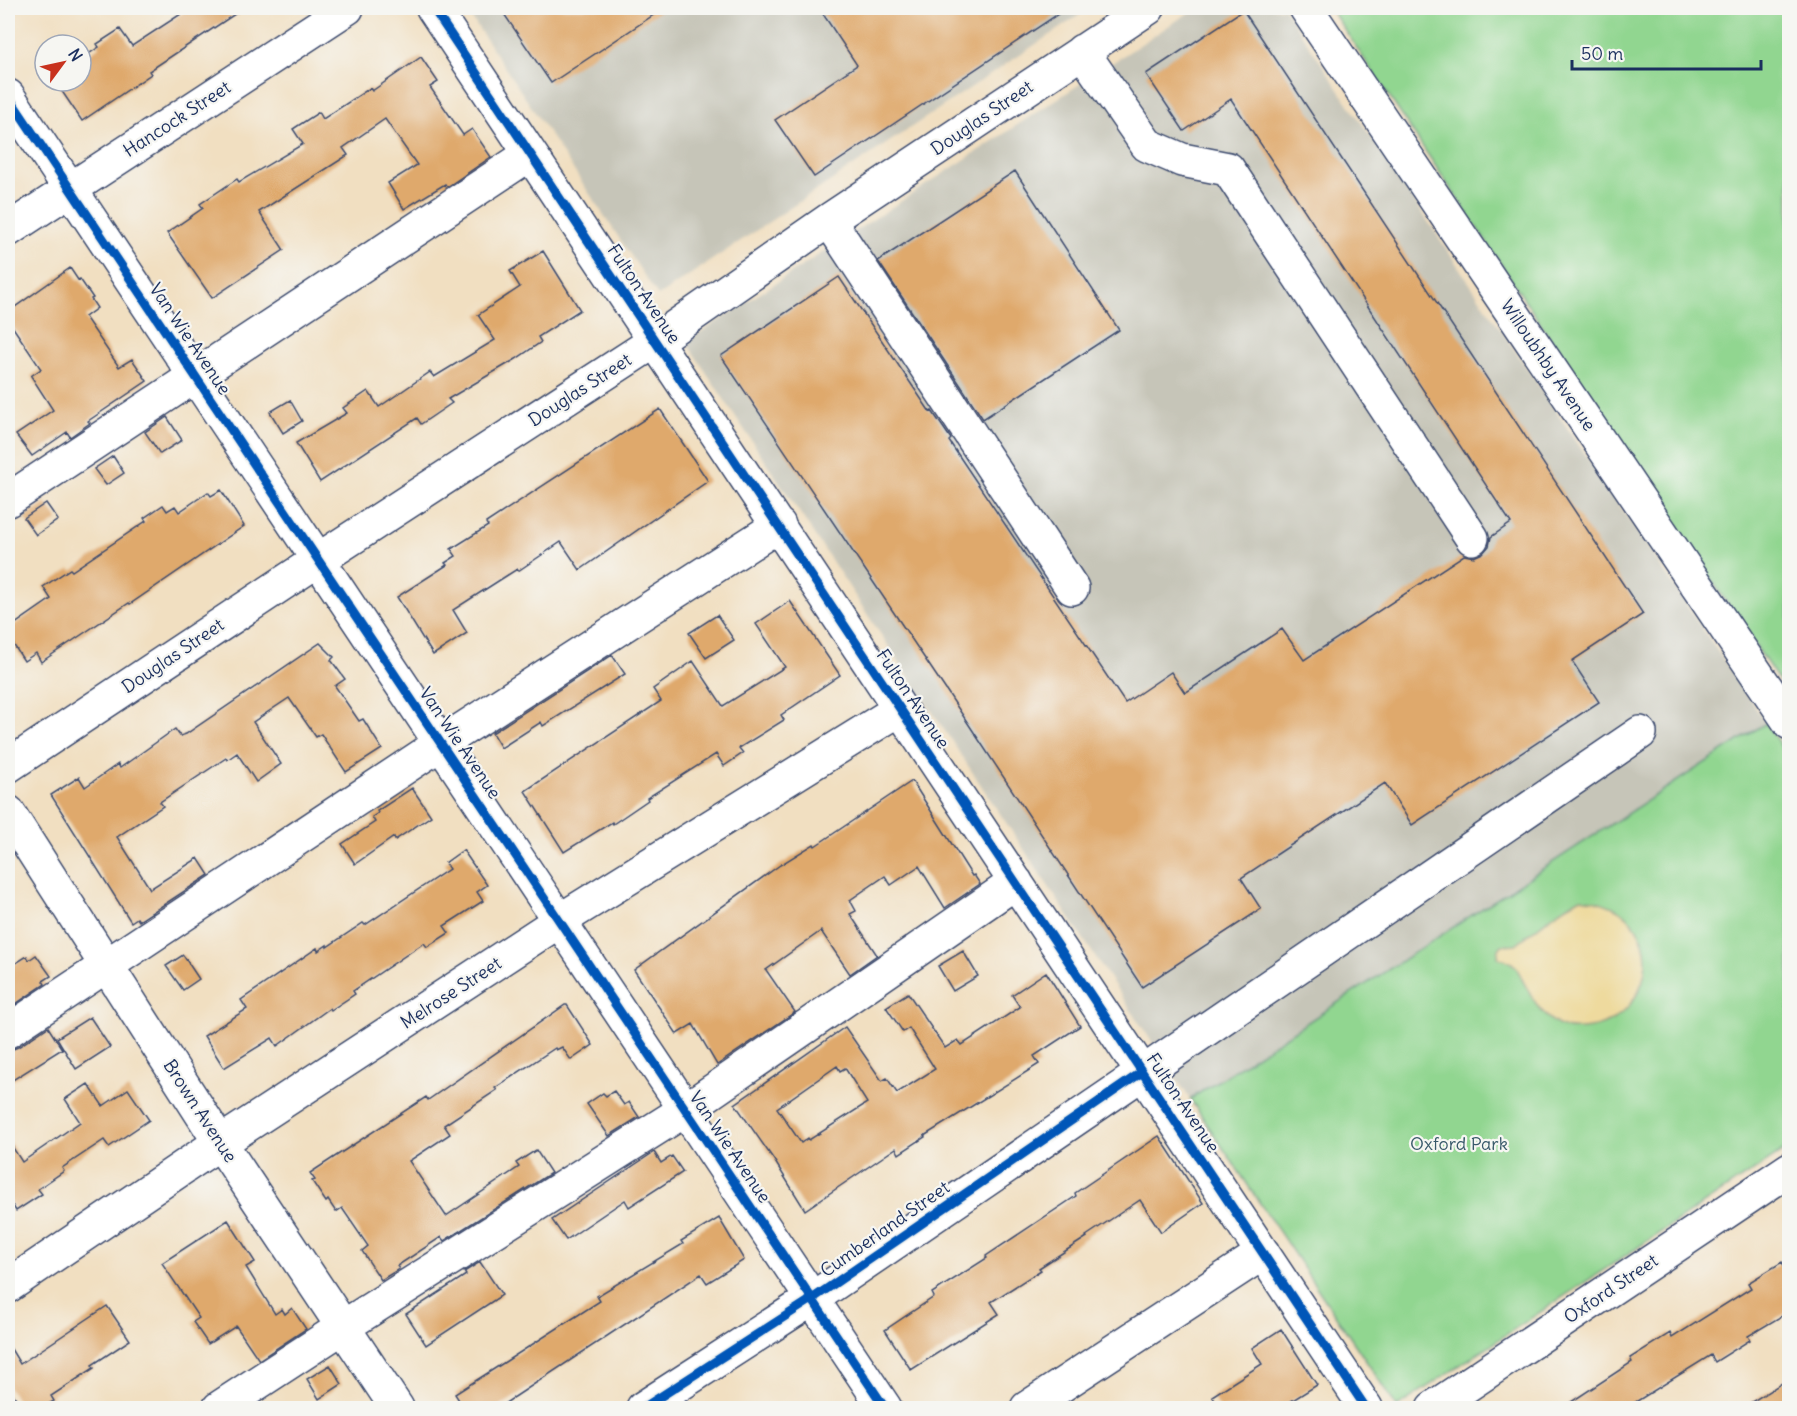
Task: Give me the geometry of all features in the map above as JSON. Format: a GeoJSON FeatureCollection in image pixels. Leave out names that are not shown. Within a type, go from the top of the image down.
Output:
{"type":"FeatureCollection","features":[{"type":"Feature","properties":{"kind":"street","name":"Hancock Street"},"geometry":{"type":"LineString","coordinates":[[8,230],[347,8]]}},
{"type":"Feature","properties":{"kind":"street","name":"Fulton Avenue"},"geometry":{"type":"LineString","coordinates":[[433,8],[1366,1408]]}},
{"type":"Feature","properties":{"kind":"street","name":"Douglas Street"},"geometry":{"type":"LineString","coordinates":[[8,766],[318,560],[655,341],[829,220],[1148,8]]}},
{"type":"Feature","properties":{"kind":"street","name":"Willoubhby Avenue"},"geometry":{"type":"LineString","coordinates":[[1306,8],[1790,723]]}},
{"type":"Feature","properties":{"kind":"street"},"geometry":{"type":"LineString","coordinates":[[1082,51],[1147,145],[1182,160],[1228,168],[1472,538]]}},
{"type":"Feature","properties":{"kind":"street","name":"Van Wie Avenue"},"geometry":{"type":"LineString","coordinates":[[8,96],[885,1408]]}},
{"type":"Feature","properties":{"kind":"street"},"geometry":{"type":"LineString","coordinates":[[8,500],[530,154]]}},
{"type":"Feature","properties":{"kind":"street"},"geometry":{"type":"LineString","coordinates":[[829,220],[1072,588]]}},
{"type":"Feature","properties":{"kind":"street"},"geometry":{"type":"LineString","coordinates":[[8,1031],[440,744],[779,525]]}},
{"type":"Feature","properties":{"kind":"street","name":"Melrose Street"},"geometry":{"type":"LineString","coordinates":[[8,1286],[200,1156],[559,921],[900,708]]}},
{"type":"Feature","properties":{"kind":"street","name":"Cumberland Street"},"geometry":{"type":"LineString","coordinates":[[643,1408],[812,1299],[1640,733]]}},
{"type":"Feature","properties":{"kind":"street","name":"Brown Avenue"},"geometry":{"type":"LineString","coordinates":[[8,812],[221,1144],[397,1408]]}},
{"type":"Feature","properties":{"kind":"street"},"geometry":{"type":"LineString","coordinates":[[219,1408],[685,1110],[1016,882]]}},
{"type":"Feature","properties":{"kind":"street","name":"Oxford Street"},"geometry":{"type":"LineString","coordinates":[[1433,1408],[1790,1169]]}},
{"type":"Feature","properties":{"kind":"street"},"geometry":{"type":"LineString","coordinates":[[1027,1408],[1263,1252]]}},
{"type":"Feature","properties":{"kind":"path"},"geometry":{"type":"LineString","coordinates":[[1787,432],[1790,440]]}},
{"type":"Feature","properties":{"kind":"shaded area"},"geometry":{"type":"Polygon","coordinates":[[[465,8],[1090,8],[658,296],[465,8]]]}},
{"type":"Feature","properties":{"kind":"shaded area"},"geometry":{"type":"Polygon","coordinates":[[[1196,8],[1284,8],[1766,723],[1190,1099],[686,342],[1196,8]]]}},
{"type":"Feature","properties":{"kind":"green space"},"geometry":{"type":"Polygon","coordinates":[[[1330,8],[1789,8],[1789,696],[1330,8]]]}},
{"type":"Feature","properties":{"kind":"green space","name":"Oxford Park"},"geometry":{"type":"Polygon","coordinates":[[[1766,723],[1789,759],[1789,1147],[1397,1407],[1190,1099],[1766,723]]]}},
{"type":"Feature","properties":{"kind":"sand"},"geometry":{"type":"Polygon","coordinates":[[[1581,898],[1601,902],[1615,908],[1635,926],[1644,944],[1646,963],[1642,982],[1634,999],[1621,1014],[1604,1024],[1571,1029],[1558,1025],[1545,1015],[1530,995],[1515,966],[1498,957],[1502,945],[1516,944],[1560,910],[1581,898]]]}},
{"type":"Feature","properties":{"kind":"building"},"geometry":{"type":"Polygon","coordinates":[[[190,8],[244,8],[149,71],[151,74],[82,121],[63,93],[93,93],[93,51],[99,47],[97,44],[120,29],[132,46],[190,8]]]}},
{"type":"Feature","properties":{"kind":"building"},"geometry":{"type":"Polygon","coordinates":[[[500,8],[664,8],[551,83],[500,8]]]}},
{"type":"Feature","properties":{"kind":"building"},"geometry":{"type":"Polygon","coordinates":[[[819,8],[1067,8],[814,177],[775,120],[857,65],[819,8]]]}},
{"type":"Feature","properties":{"kind":"building"},"geometry":{"type":"Polygon","coordinates":[[[1243,10],[1643,614],[1572,661],[1599,702],[1412,825],[1385,783],[1241,878],[1261,909],[1142,987],[721,356],[839,277],[930,412],[932,411],[951,439],[949,441],[1125,703],[1171,672],[1185,693],[1282,629],[1304,660],[1464,555],[1474,557],[1483,553],[1489,546],[1491,537],[1511,523],[1231,99],[1184,131],[1146,74],[1243,10]]]}},
{"type":"Feature","properties":{"kind":"building"},"geometry":{"type":"Polygon","coordinates":[[[421,57],[438,82],[430,87],[463,135],[472,129],[491,157],[447,187],[445,184],[404,209],[388,183],[417,165],[385,119],[343,148],[348,155],[259,212],[284,250],[212,298],[167,233],[203,208],[200,204],[237,179],[239,182],[303,144],[293,129],[319,112],[323,119],[370,88],[372,91],[421,57]]]}},
{"type":"Feature","properties":{"kind":"building"},"geometry":{"type":"Polygon","coordinates":[[[1015,171],[1119,330],[983,419],[878,261],[1015,171]]]}},
{"type":"Feature","properties":{"kind":"building"},"geometry":{"type":"Polygon","coordinates":[[[543,251],[580,310],[538,337],[541,342],[516,359],[448,399],[452,403],[421,424],[417,418],[320,482],[296,443],[347,413],[343,408],[368,391],[379,407],[430,372],[434,377],[495,340],[478,315],[520,287],[510,271],[543,251]]]}},
{"type":"Feature","properties":{"kind":"building"},"geometry":{"type":"Polygon","coordinates":[[[70,268],[93,298],[91,299],[97,308],[85,317],[119,367],[132,359],[147,381],[88,421],[90,423],[70,437],[67,432],[32,456],[16,435],[53,410],[31,376],[41,369],[8,320],[8,312],[70,268]]]}},
{"type":"Feature","properties":{"kind":"building"},"geometry":{"type":"Polygon","coordinates":[[[290,400],[302,421],[283,433],[270,412],[290,400]]]}},
{"type":"Feature","properties":{"kind":"building"},"geometry":{"type":"Polygon","coordinates":[[[660,409],[708,481],[580,570],[561,542],[518,571],[517,569],[453,610],[467,633],[433,655],[397,597],[447,565],[445,563],[456,556],[451,549],[488,526],[486,523],[660,409]]]}},
{"type":"Feature","properties":{"kind":"building"},"geometry":{"type":"Polygon","coordinates":[[[167,417],[182,440],[160,454],[145,432],[167,417]]]}},
{"type":"Feature","properties":{"kind":"building"},"geometry":{"type":"Polygon","coordinates":[[[113,456],[124,473],[106,485],[94,469],[113,456]]]}},
{"type":"Feature","properties":{"kind":"building"},"geometry":{"type":"Polygon","coordinates":[[[221,490],[244,526],[41,662],[36,653],[24,661],[8,636],[8,629],[51,599],[43,587],[70,569],[72,571],[146,521],[144,518],[163,505],[167,511],[175,506],[179,512],[208,492],[211,496],[221,490]]]}},
{"type":"Feature","properties":{"kind":"building"},"geometry":{"type":"Polygon","coordinates":[[[46,503],[58,520],[36,535],[24,518],[46,503]]]}},
{"type":"Feature","properties":{"kind":"building"},"geometry":{"type":"Polygon","coordinates":[[[790,601],[840,675],[781,715],[784,720],[739,748],[743,753],[724,766],[716,754],[647,798],[648,800],[613,824],[612,822],[564,852],[525,791],[661,701],[653,689],[693,661],[723,706],[785,667],[756,624],[790,601]]]}},
{"type":"Feature","properties":{"kind":"building"},"geometry":{"type":"Polygon","coordinates":[[[717,615],[734,640],[706,658],[689,633],[717,615]]]}},
{"type":"Feature","properties":{"kind":"building"},"geometry":{"type":"Polygon","coordinates":[[[320,643],[334,657],[331,660],[345,679],[335,686],[359,721],[363,719],[382,749],[346,772],[321,734],[316,737],[289,698],[253,722],[281,764],[256,782],[237,753],[160,802],[163,806],[117,837],[150,889],[198,858],[209,875],[139,921],[137,918],[131,922],[51,795],[79,777],[85,787],[118,764],[120,768],[175,729],[180,736],[186,734],[320,643]]]}},
{"type":"Feature","properties":{"kind":"building"},"geometry":{"type":"Polygon","coordinates":[[[612,655],[625,674],[543,726],[541,722],[501,748],[492,733],[612,655]]]}},
{"type":"Feature","properties":{"kind":"building"},"geometry":{"type":"Polygon","coordinates":[[[912,781],[972,876],[974,875],[980,884],[945,908],[919,866],[891,885],[885,876],[850,900],[856,911],[850,914],[877,955],[850,974],[821,931],[766,970],[795,1012],[717,1065],[693,1024],[677,1034],[634,970],[780,865],[814,844],[815,846],[912,781]]]}},
{"type":"Feature","properties":{"kind":"building"},"geometry":{"type":"Polygon","coordinates":[[[412,788],[431,816],[395,840],[394,837],[355,864],[342,844],[375,822],[372,817],[378,813],[377,811],[412,788]]]}},
{"type":"Feature","properties":{"kind":"building"},"geometry":{"type":"Polygon","coordinates":[[[463,850],[487,885],[477,892],[483,901],[444,926],[449,933],[427,947],[424,943],[353,991],[355,994],[331,1010],[330,1008],[277,1046],[272,1038],[224,1068],[204,1036],[247,1009],[241,1000],[317,948],[318,951],[327,945],[327,947],[363,923],[365,925],[449,869],[445,863],[463,850]]]}},
{"type":"Feature","properties":{"kind":"building"},"geometry":{"type":"Polygon","coordinates":[[[963,951],[978,976],[953,991],[938,966],[963,951]]]}},
{"type":"Feature","properties":{"kind":"building"},"geometry":{"type":"Polygon","coordinates":[[[36,955],[51,976],[43,981],[45,984],[8,1009],[8,963],[10,967],[27,956],[29,960],[36,955]]]}},
{"type":"Feature","properties":{"kind":"building"},"geometry":{"type":"Polygon","coordinates":[[[183,955],[199,979],[183,990],[166,966],[183,955]]]}},
{"type":"Feature","properties":{"kind":"building"},"geometry":{"type":"Polygon","coordinates":[[[1046,972],[1080,1026],[1034,1056],[1039,1064],[899,1154],[896,1148],[805,1210],[735,1104],[845,1027],[882,1081],[887,1078],[897,1093],[935,1069],[909,1028],[903,1032],[886,1007],[908,993],[945,1048],[958,1040],[962,1045],[1020,1007],[1012,995],[1046,972]],[[837,1066],[777,1108],[801,1143],[867,1103],[845,1068],[840,1071],[837,1066]]]}},
{"type":"Feature","properties":{"kind":"building"},"geometry":{"type":"Polygon","coordinates":[[[565,1005],[593,1045],[571,1060],[562,1047],[556,1050],[555,1048],[444,1125],[450,1134],[409,1161],[446,1216],[519,1167],[516,1163],[536,1150],[551,1173],[444,1241],[441,1237],[397,1266],[399,1269],[381,1280],[362,1251],[368,1246],[342,1208],[336,1212],[328,1200],[326,1202],[312,1181],[315,1180],[310,1173],[426,1097],[428,1100],[565,1005]]]}},
{"type":"Feature","properties":{"kind":"building"},"geometry":{"type":"Polygon","coordinates":[[[90,1017],[110,1047],[76,1069],[57,1038],[90,1017]]]}},
{"type":"Feature","properties":{"kind":"building"},"geometry":{"type":"Polygon","coordinates":[[[48,1027],[62,1049],[8,1083],[8,1051],[48,1027]]]}},
{"type":"Feature","properties":{"kind":"building"},"geometry":{"type":"Polygon","coordinates":[[[88,1084],[103,1106],[128,1089],[149,1120],[109,1147],[104,1140],[62,1168],[64,1171],[38,1189],[42,1194],[16,1211],[8,1198],[8,1140],[22,1162],[80,1122],[65,1099],[88,1084]]]}},
{"type":"Feature","properties":{"kind":"building"},"geometry":{"type":"Polygon","coordinates":[[[614,1091],[624,1105],[629,1102],[639,1117],[609,1136],[587,1104],[603,1093],[606,1096],[614,1091]]]}},
{"type":"Feature","properties":{"kind":"building"},"geometry":{"type":"Polygon","coordinates":[[[1159,1136],[1203,1203],[1161,1232],[1140,1200],[1039,1268],[1041,1270],[991,1302],[999,1314],[911,1370],[885,1330],[934,1297],[932,1293],[987,1258],[986,1256],[1076,1196],[1075,1193],[1159,1136]]]}},
{"type":"Feature","properties":{"kind":"building"},"geometry":{"type":"Polygon","coordinates":[[[654,1152],[661,1163],[672,1156],[683,1172],[629,1207],[625,1200],[566,1240],[552,1220],[654,1152]]]}},
{"type":"Feature","properties":{"kind":"building"},"geometry":{"type":"Polygon","coordinates":[[[719,1218],[744,1260],[707,1283],[701,1274],[498,1408],[464,1408],[455,1394],[600,1301],[597,1296],[683,1244],[681,1241],[719,1218]]]}},
{"type":"Feature","properties":{"kind":"building"},"geometry":{"type":"Polygon","coordinates":[[[228,1220],[255,1262],[246,1267],[275,1314],[282,1309],[285,1314],[292,1308],[306,1329],[259,1360],[236,1326],[208,1344],[193,1322],[199,1318],[162,1263],[228,1220]]]}},
{"type":"Feature","properties":{"kind":"building"},"geometry":{"type":"Polygon","coordinates":[[[480,1262],[502,1295],[426,1345],[406,1314],[466,1275],[464,1272],[480,1262]]]}},
{"type":"Feature","properties":{"kind":"building"},"geometry":{"type":"Polygon","coordinates":[[[1782,1262],[1790,1275],[1790,1311],[1748,1336],[1750,1340],[1715,1362],[1711,1355],[1626,1408],[1562,1408],[1632,1362],[1630,1358],[1670,1333],[1672,1338],[1751,1288],[1748,1283],[1782,1262]]]}},
{"type":"Feature","properties":{"kind":"building"},"geometry":{"type":"Polygon","coordinates":[[[107,1306],[130,1340],[92,1365],[94,1368],[51,1396],[54,1401],[41,1408],[22,1408],[8,1386],[8,1344],[20,1364],[107,1306]]]}},
{"type":"Feature","properties":{"kind":"building"},"geometry":{"type":"Polygon","coordinates":[[[1281,1329],[1317,1385],[1280,1408],[1220,1408],[1212,1396],[1262,1364],[1252,1348],[1281,1329]]]}},
{"type":"Feature","properties":{"kind":"building"},"geometry":{"type":"Polygon","coordinates":[[[330,1365],[342,1384],[319,1399],[307,1379],[330,1365]]]}},
{"type":"Feature","properties":{"kind":"building"},"geometry":{"type":"Polygon","coordinates":[[[1790,1378],[1790,1408],[1742,1408],[1790,1378]]]}},
{"type":"Feature","properties":{"kind":"cycle path"},"geometry":{"type":"LineString","coordinates":[[433,8],[1366,1408]]}},
{"type":"Feature","properties":{"kind":"cycle path"},"geometry":{"type":"LineString","coordinates":[[8,96],[885,1408]]}},
{"type":"Feature","properties":{"kind":"cycle path"},"geometry":{"type":"LineString","coordinates":[[643,1408],[812,1299],[1142,1072]]}}]}
